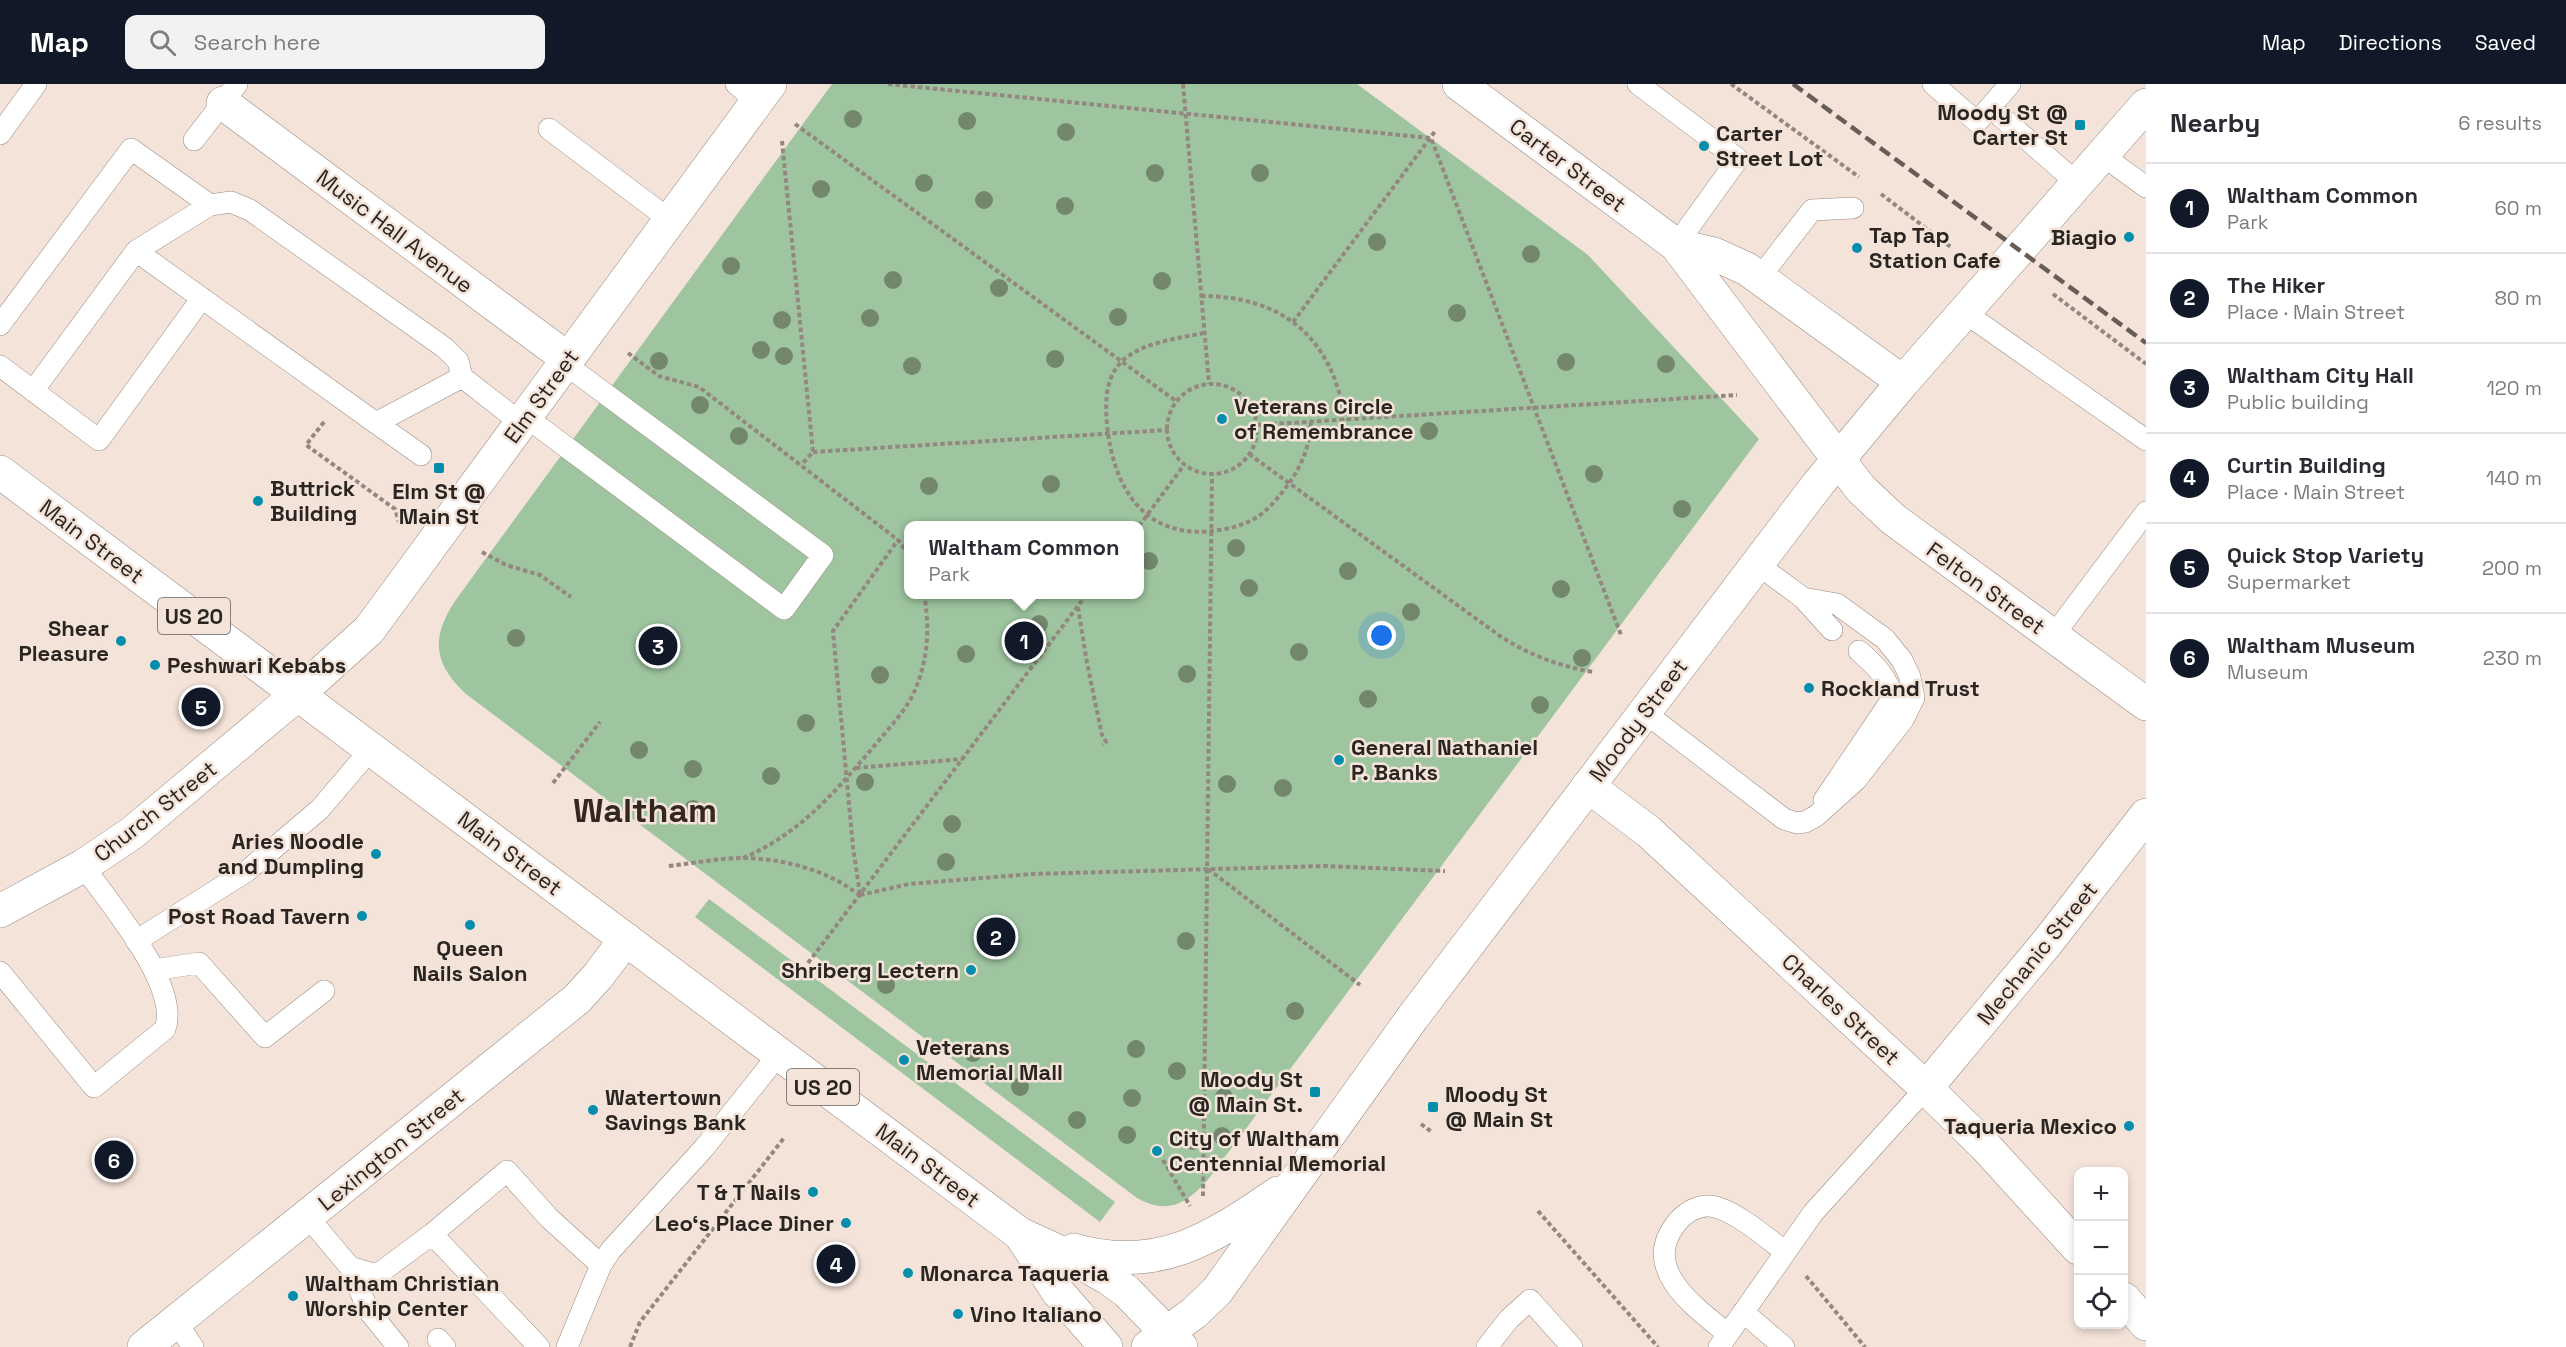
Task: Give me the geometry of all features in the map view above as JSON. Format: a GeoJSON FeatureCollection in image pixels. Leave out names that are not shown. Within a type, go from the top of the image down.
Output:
{"type":"FeatureCollection","features":[{"type":"Feature","properties":{"kind":"main road","name":"Carter Street"},"geometry":{"type":"LineString","coordinates":[[1459,84],[1676,245],[1838,459]]}},
{"type":"Feature","properties":{"kind":"main road","name":"Elm Street"},"geometry":{"type":"LineString","coordinates":[[298,694],[364,637],[670,220],[754,90]]}},
{"type":"Feature","properties":{"kind":"main road","name":"Music Hall Avenue"},"geometry":{"type":"LineString","coordinates":[[230,93],[567,361]]}},
{"type":"Feature","properties":{"kind":"main road","name":"Moody Street"},"geometry":{"type":"LineString","coordinates":[[1165,1342],[1217,1291],[1420,1008],[1838,459],[2146,105]]}},
{"type":"Feature","properties":{"kind":"main road","name":"Carter Street"},"geometry":{"type":"LineString","coordinates":[[1676,245],[1731,260],[1760,277],[1903,382]]}},
{"type":"Feature","properties":{"kind":"main road","name":"Felton Street"},"geometry":{"type":"LineString","coordinates":[[1838,459],[1861,489],[1893,519],[2146,704]]}},
{"type":"Feature","properties":{"kind":"main road","name":"Main Street"},"geometry":{"type":"LineString","coordinates":[[0,472],[1020,1234],[1068,1256],[1108,1278],[1126,1291],[1165,1342]]}},
{"type":"Feature","properties":{"kind":"main road","name":"Church Street"},"geometry":{"type":"LineString","coordinates":[[0,911],[83,866],[163,809],[298,694]]}},
{"type":"Feature","properties":{"kind":"main road","name":"Charles Street"},"geometry":{"type":"LineString","coordinates":[[1588,786],[1649,832],[1926,1088],[1985,1146],[2074,1243]]}},
{"type":"Feature","properties":{"kind":"main road","name":"Mechanic Street"},"geometry":{"type":"LineString","coordinates":[[1926,1088],[2046,944],[2146,815]]}},
{"type":"Feature","properties":{"kind":"main road","name":"Lexington Street"},"geometry":{"type":"LineString","coordinates":[[144,1347],[184,1335],[307,1216],[577,999],[626,939]]}},
{"type":"Feature","properties":{"kind":"main road"},"geometry":{"type":"LineString","coordinates":[[1020,1234],[1097,1255],[1136,1258],[1166,1254],[1214,1234],[1296,1180]]}},
{"type":"Feature","properties":{"kind":"main road","name":"Main Street"},"geometry":{"type":"LineString","coordinates":[[1020,1234],[1058,1292],[1106,1347]]}},
{"type":"Feature","properties":{"kind":"main road"},"geometry":{"type":"LineString","coordinates":[[2128,1304],[2146,1324]]}},
{"type":"Feature","properties":{"kind":"lane"},"geometry":{"type":"LineString","coordinates":[[0,134],[36,84]]}},
{"type":"Feature","properties":{"kind":"lane"},"geometry":{"type":"LineString","coordinates":[[1638,84],[1738,159],[1676,245]]}},
{"type":"Feature","properties":{"kind":"lane"},"geometry":{"type":"LineString","coordinates":[[1933,84],[1977,122],[2010,84]]}},
{"type":"Feature","properties":{"kind":"lane"},"geometry":{"type":"LineString","coordinates":[[194,140],[230,93]]}},
{"type":"Feature","properties":{"kind":"lane"},"geometry":{"type":"LineString","coordinates":[[1990,107],[2077,183]]}},
{"type":"Feature","properties":{"kind":"lane"},"geometry":{"type":"LineString","coordinates":[[549,129],[670,220]]}},
{"type":"Feature","properties":{"kind":"lane"},"geometry":{"type":"LineString","coordinates":[[0,325],[132,149],[210,205]]}},
{"type":"Feature","properties":{"kind":"lane"},"geometry":{"type":"LineString","coordinates":[[2102,155],[2146,187]]}},
{"type":"Feature","properties":{"kind":"lane"},"geometry":{"type":"LineString","coordinates":[[33,391],[136,251],[210,205],[231,202],[250,210],[445,348],[458,361],[462,377],[784,609],[823,555],[567,361]]}},
{"type":"Feature","properties":{"kind":"lane"},"geometry":{"type":"LineString","coordinates":[[1760,277],[1812,210],[1852,208]]}},
{"type":"Feature","properties":{"kind":"lane"},"geometry":{"type":"LineString","coordinates":[[136,251],[422,455]]}},
{"type":"Feature","properties":{"kind":"lane"},"geometry":{"type":"LineString","coordinates":[[0,366],[99,440],[202,298]]}},
{"type":"Feature","properties":{"kind":"lane"},"geometry":{"type":"LineString","coordinates":[[1964,312],[2146,440]]}},
{"type":"Feature","properties":{"kind":"lane"},"geometry":{"type":"LineString","coordinates":[[376,423],[462,377]]}},
{"type":"Feature","properties":{"kind":"lane"},"geometry":{"type":"LineString","coordinates":[[2053,636],[2146,512]]}},
{"type":"Feature","properties":{"kind":"lane"},"geometry":{"type":"LineString","coordinates":[[1757,564],[1803,598],[1832,630]]}},
{"type":"Feature","properties":{"kind":"lane"},"geometry":{"type":"LineString","coordinates":[[1644,712],[1784,819],[1797,823],[1805,822],[1816,816],[1856,780],[1903,720],[1914,698],[1910,677],[1902,660],[1885,639],[1837,604],[1803,598]]}},
{"type":"Feature","properties":{"kind":"lane"},"geometry":{"type":"LineString","coordinates":[[1816,816],[1831,787],[1892,699],[1887,682],[1878,668],[1859,651]]}},
{"type":"Feature","properties":{"kind":"lane"},"geometry":{"type":"LineString","coordinates":[[136,941],[247,871],[325,804],[371,749]]}},
{"type":"Feature","properties":{"kind":"lane"},"geometry":{"type":"LineString","coordinates":[[0,972],[94,1087],[165,1029],[168,1007],[154,970],[83,866]]}},
{"type":"Feature","properties":{"kind":"lane"},"geometry":{"type":"LineString","coordinates":[[154,970],[199,963],[266,1037],[324,991]]}},
{"type":"Feature","properties":{"kind":"lane"},"geometry":{"type":"LineString","coordinates":[[567,1347],[601,1265],[621,1238],[704,1148],[779,1054]]}},
{"type":"Feature","properties":{"kind":"lane"},"geometry":{"type":"LineString","coordinates":[[1784,1251],[1734,1216],[1711,1206],[1695,1208],[1682,1217],[1672,1229],[1665,1244],[1663,1259],[1669,1275],[1723,1340],[1784,1251],[1829,1193],[1926,1088]]}},
{"type":"Feature","properties":{"kind":"lane"},"geometry":{"type":"LineString","coordinates":[[350,1267],[384,1283],[432,1234],[507,1171],[549,1218],[601,1265]]}},
{"type":"Feature","properties":{"kind":"lane"},"geometry":{"type":"LineString","coordinates":[[307,1216],[350,1267],[368,1310],[398,1347]]}},
{"type":"Feature","properties":{"kind":"lane"},"geometry":{"type":"LineString","coordinates":[[432,1234],[539,1347]]}},
{"type":"Feature","properties":{"kind":"lane"},"geometry":{"type":"LineString","coordinates":[[1487,1347],[1509,1319],[1530,1300],[1572,1347]]}},
{"type":"Feature","properties":{"kind":"lane"},"geometry":{"type":"LineString","coordinates":[[1743,1312],[1784,1347]]}},
{"type":"Feature","properties":{"kind":"path"},"geometry":{"type":"LineString","coordinates":[[888,84],[1431,138]]}},
{"type":"Feature","properties":{"kind":"path"},"geometry":{"type":"LineString","coordinates":[[1183,84],[1209,384]]}},
{"type":"Feature","properties":{"kind":"path"},"geometry":{"type":"LineString","coordinates":[[1731,84],[1868,183]]}},
{"type":"Feature","properties":{"kind":"path"},"geometry":{"type":"LineString","coordinates":[[795,124],[1176,401]]}},
{"type":"Feature","properties":{"kind":"path"},"geometry":{"type":"LineString","coordinates":[[1293,322],[1436,130]]}},
{"type":"Feature","properties":{"kind":"path"},"geometry":{"type":"LineString","coordinates":[[1431,138],[1620,635]]}},
{"type":"Feature","properties":{"kind":"path"},"geometry":{"type":"LineString","coordinates":[[782,141],[813,452]]}},
{"type":"Feature","properties":{"kind":"path"},"geometry":{"type":"LineString","coordinates":[[1877,191],[1952,248]]}},
{"type":"Feature","properties":{"kind":"path"},"geometry":{"type":"LineString","coordinates":[[2053,294],[2146,364]]}},
{"type":"Feature","properties":{"kind":"path"},"geometry":{"type":"LineString","coordinates":[[1201,296],[1232,297],[1254,302],[1304,330],[1324,354],[1339,389],[1345,420]]}},
{"type":"Feature","properties":{"kind":"path"},"geometry":{"type":"LineString","coordinates":[[1204,333],[1146,348],[1122,362],[1111,376],[1107,386],[1108,434],[1118,478],[1129,497],[1147,514],[1184,530],[1211,532],[1250,522],[1270,507],[1290,484],[1303,462],[1311,422]]}},
{"type":"Feature","properties":{"kind":"path"},"geometry":{"type":"LineString","coordinates":[[628,353],[659,376],[699,387],[898,540],[904,548]]}},
{"type":"Feature","properties":{"kind":"path"},"geometry":{"type":"LineString","coordinates":[[1209,384],[1228,387],[1245,398],[1255,415],[1257,436],[1243,462],[1229,471],[1212,474],[1202,473],[1184,465],[1172,450],[1166,430],[1168,415],[1176,401],[1190,389],[1209,384]]}},
{"type":"Feature","properties":{"kind":"path"},"geometry":{"type":"LineString","coordinates":[[1257,425],[1737,395]]}},
{"type":"Feature","properties":{"kind":"path"},"geometry":{"type":"LineString","coordinates":[[342,398],[306,445],[395,509],[399,522]]}},
{"type":"Feature","properties":{"kind":"path"},"geometry":{"type":"LineString","coordinates":[[801,465],[813,452],[1166,430]]}},
{"type":"Feature","properties":{"kind":"path"},"geometry":{"type":"LineString","coordinates":[[1249,454],[1517,647],[1555,663],[1593,672]]}},
{"type":"Feature","properties":{"kind":"path"},"geometry":{"type":"LineString","coordinates":[[1142,521],[1184,465]]}},
{"type":"Feature","properties":{"kind":"path"},"geometry":{"type":"LineString","coordinates":[[1203,1196],[1212,474]]}},
{"type":"Feature","properties":{"kind":"path"},"geometry":{"type":"LineString","coordinates":[[860,895],[846,779],[833,632],[898,540]]}},
{"type":"Feature","properties":{"kind":"path"},"geometry":{"type":"LineString","coordinates":[[482,552],[506,565],[540,575],[571,597]]}},
{"type":"Feature","properties":{"kind":"path"},"geometry":{"type":"LineString","coordinates":[[743,858],[764,849],[793,831],[821,807],[895,722],[916,689],[925,663],[927,648],[924,599]]}},
{"type":"Feature","properties":{"kind":"path"},"geometry":{"type":"LineString","coordinates":[[808,963],[1083,599]]}},
{"type":"Feature","properties":{"kind":"path"},"geometry":{"type":"LineString","coordinates":[[1078,606],[1087,663],[1102,735],[1106,742],[1102,745]]}},
{"type":"Feature","properties":{"kind":"path"},"geometry":{"type":"LineString","coordinates":[[553,783],[600,722]]}},
{"type":"Feature","properties":{"kind":"path"},"geometry":{"type":"LineString","coordinates":[[855,768],[963,759]]}},
{"type":"Feature","properties":{"kind":"path"},"geometry":{"type":"LineString","coordinates":[[669,866],[743,858],[769,861],[824,873],[860,895],[909,884],[965,878],[1356,866],[1445,871]]}},
{"type":"Feature","properties":{"kind":"path"},"geometry":{"type":"LineString","coordinates":[[1207,869],[1360,985]]}},
{"type":"Feature","properties":{"kind":"path"},"geometry":{"type":"LineString","coordinates":[[1421,1124],[1433,1133]]}},
{"type":"Feature","properties":{"kind":"path"},"geometry":{"type":"LineString","coordinates":[[630,1347],[639,1322],[784,1138]]}},
{"type":"Feature","properties":{"kind":"path"},"geometry":{"type":"LineString","coordinates":[[1163,1160],[1192,1209]]}},
{"type":"Feature","properties":{"kind":"path"},"geometry":{"type":"LineString","coordinates":[[1538,1211],[1658,1347]]}},
{"type":"Feature","properties":{"kind":"path"},"geometry":{"type":"LineString","coordinates":[[1802,1271],[1865,1347]]}},
{"type":"Feature","properties":{"kind":"green space"},"geometry":{"type":"Polygon","coordinates":[[[832,84],[1357,84],[1588,255],[1759,439],[1210,1177],[1186,1199],[1169,1206],[1159,1206],[1137,1198],[466,694],[447,672],[439,650],[439,639],[447,614],[832,84]]]}},
{"type":"Feature","properties":{"kind":"green space"},"geometry":{"type":"Polygon","coordinates":[[[709,899],[1115,1202],[1100,1222],[695,917],[709,899]]]}},
{"type":"Feature","properties":{"kind":"railway"},"geometry":{"type":"LineString","coordinates":[[1793,84],[2146,343]]}},
{"type":"Feature","properties":{"kind":"place","name":"Moody St @ Carter St"},"geometry":{"type":"Point","coordinates":[2080,125]}},
{"type":"Feature","properties":{"kind":"place","name":"Carter Street Lot"},"geometry":{"type":"Point","coordinates":[1704,146]}},
{"type":"Feature","properties":{"kind":"place","name":"Biagio"},"geometry":{"type":"Point","coordinates":[2129,237]}},
{"type":"Feature","properties":{"kind":"place","name":"Tap Tap Station Cafe"},"geometry":{"type":"Point","coordinates":[1857,248]}},
{"type":"Feature","properties":{"kind":"place","name":"Veterans Circle of Remembrance"},"geometry":{"type":"Point","coordinates":[1222,419]}},
{"type":"Feature","properties":{"kind":"place","name":"Elm St @ Main St"},"geometry":{"type":"Point","coordinates":[439,468]}},
{"type":"Feature","properties":{"kind":"place","name":"Buttrick Building"},"geometry":{"type":"Point","coordinates":[258,501]}},
{"type":"Feature","properties":{"kind":"place","name":"Shear Pleasure"},"geometry":{"type":"Point","coordinates":[121,641]}},
{"type":"Feature","properties":{"kind":"place","name":"Waltham Common"},"geometry":{"type":"Point","coordinates":[1024,641]}},
{"type":"Feature","properties":{"kind":"place","name":"Waltham City Hall"},"geometry":{"type":"Point","coordinates":[658,646]}},
{"type":"Feature","properties":{"kind":"place","name":"Peshwari Kebabs"},"geometry":{"type":"Point","coordinates":[155,665]}},
{"type":"Feature","properties":{"kind":"place","name":"Rockland Trust"},"geometry":{"type":"Point","coordinates":[1809,688]}},
{"type":"Feature","properties":{"kind":"place","name":"Quick Stop Variety"},"geometry":{"type":"Point","coordinates":[201,707]}},
{"type":"Feature","properties":{"kind":"place","name":"General Nathaniel P. Banks"},"geometry":{"type":"Point","coordinates":[1339,760]}},
{"type":"Feature","properties":{"kind":"place","name":"Aries Noodle and Dumpling"},"geometry":{"type":"Point","coordinates":[376,854]}},
{"type":"Feature","properties":{"kind":"place","name":"Post Road Tavern"},"geometry":{"type":"Point","coordinates":[362,916]}},
{"type":"Feature","properties":{"kind":"place","name":"Queen Nails Salon"},"geometry":{"type":"Point","coordinates":[470,925]}},
{"type":"Feature","properties":{"kind":"place","name":"The Hiker"},"geometry":{"type":"Point","coordinates":[996,937]}},
{"type":"Feature","properties":{"kind":"place","name":"Shriberg Lectern"},"geometry":{"type":"Point","coordinates":[971,970]}},
{"type":"Feature","properties":{"kind":"place","name":"Veterans Memorial Mall"},"geometry":{"type":"Point","coordinates":[904,1060]}},
{"type":"Feature","properties":{"kind":"place","name":"Moody St @ Main St."},"geometry":{"type":"Point","coordinates":[1315,1092]}},
{"type":"Feature","properties":{"kind":"place","name":"Moody St @ Main St"},"geometry":{"type":"Point","coordinates":[1433,1107]}},
{"type":"Feature","properties":{"kind":"place","name":"Watertown Savings Bank"},"geometry":{"type":"Point","coordinates":[593,1110]}},
{"type":"Feature","properties":{"kind":"place","name":"Taqueria Mexico"},"geometry":{"type":"Point","coordinates":[2129,1126]}},
{"type":"Feature","properties":{"kind":"place","name":"City of Waltham Centennial Memorial"},"geometry":{"type":"Point","coordinates":[1157,1151]}},
{"type":"Feature","properties":{"kind":"place","name":"Waltham Museum"},"geometry":{"type":"Point","coordinates":[114,1160]}},
{"type":"Feature","properties":{"kind":"place","name":"T & T Nails"},"geometry":{"type":"Point","coordinates":[813,1192]}},
{"type":"Feature","properties":{"kind":"place","name":"Leo‘s Place Diner"},"geometry":{"type":"Point","coordinates":[846,1223]}},
{"type":"Feature","properties":{"kind":"place","name":"Curtin Building"},"geometry":{"type":"Point","coordinates":[836,1264]}},
{"type":"Feature","properties":{"kind":"place","name":"Monarca Taqueria"},"geometry":{"type":"Point","coordinates":[908,1273]}},
{"type":"Feature","properties":{"kind":"place","name":"Waltham Christian Worship Center"},"geometry":{"type":"Point","coordinates":[293,1296]}},
{"type":"Feature","properties":{"kind":"place","name":"Vino Italiano"},"geometry":{"type":"Point","coordinates":[958,1314]}},
{"type":"Feature","properties":{"kind":"district","name":"Waltham"},"geometry":{"type":"Point","coordinates":[645,810]}}]}
